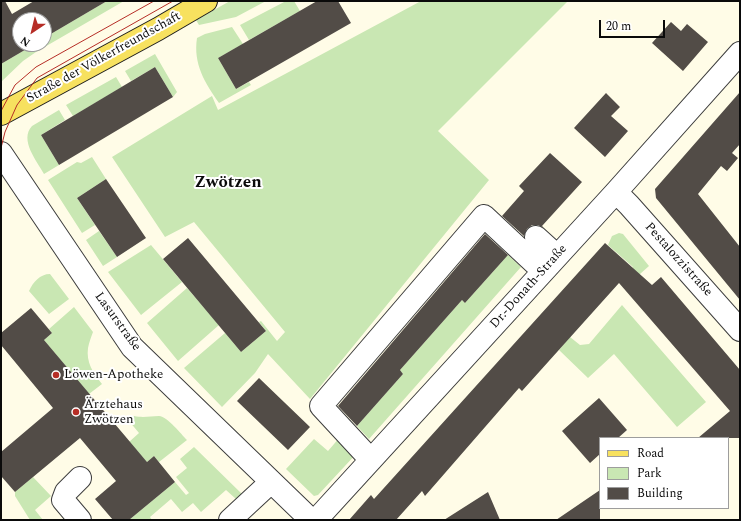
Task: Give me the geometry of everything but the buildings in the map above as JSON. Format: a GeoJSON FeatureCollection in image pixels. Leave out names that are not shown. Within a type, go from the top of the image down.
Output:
{"type":"FeatureCollection","features":[{"type":"Feature","properties":{"kind":"main road","name":"Straße der Völkerfreundschaft"},"geometry":{"type":"LineString","coordinates":[[1,114],[158,29],[206,1]]}},
{"type":"Feature","properties":{"kind":"street","name":"Dr.-Donath-Straße"},"geometry":{"type":"LineString","coordinates":[[316,520],[616,192],[740,53]]}},
{"type":"Feature","properties":{"kind":"street","name":"Lasurstraße"},"geometry":{"type":"LineString","coordinates":[[1,153],[132,346],[311,520]]}},
{"type":"Feature","properties":{"kind":"street","name":"Pestalozzistraße"},"geometry":{"type":"LineString","coordinates":[[616,192],[740,330]]}},
{"type":"Feature","properties":{"kind":"street"},"geometry":{"type":"LineString","coordinates":[[371,460],[321,406],[484,216],[550,264]]}},
{"type":"Feature","properties":{"kind":"street"},"geometry":{"type":"LineString","coordinates":[[536,237],[550,264]]}},
{"type":"Feature","properties":{"kind":"street"},"geometry":{"type":"LineString","coordinates":[[80,478],[66,492],[63,500],[80,520]]}},
{"type":"Feature","properties":{"kind":"street"},"geometry":{"type":"LineString","coordinates":[[230,520],[271,482]]}},
{"type":"Feature","properties":{"kind":"green space"},"geometry":{"type":"Polygon","coordinates":[[[107,1],[124,1],[52,43],[52,33],[107,1]]]}},
{"type":"Feature","properties":{"kind":"green space"},"geometry":{"type":"Polygon","coordinates":[[[230,1],[266,1],[236,17],[199,25],[196,20],[230,1]]]}},
{"type":"Feature","properties":{"kind":"green space"},"geometry":{"type":"Polygon","coordinates":[[[286,1],[294,1],[300,11],[249,40],[240,25],[286,1]]]}},
{"type":"Feature","properties":{"kind":"green space"},"geometry":{"type":"Polygon","coordinates":[[[421,1],[568,1],[438,131],[489,180],[310,399],[268,354],[255,373],[222,407],[184,368],[225,333],[241,352],[266,331],[259,322],[261,321],[277,341],[285,332],[194,222],[165,237],[112,157],[212,96],[218,110],[421,1]]]}},
{"type":"Feature","properties":{"kind":"green space"},"geometry":{"type":"Polygon","coordinates":[[[232,27],[243,44],[218,58],[236,89],[249,82],[251,85],[219,103],[201,73],[197,56],[197,38],[205,34],[232,27]]]}},
{"type":"Feature","properties":{"kind":"green space"},"geometry":{"type":"Polygon","coordinates":[[[21,52],[36,52],[23,61],[1,82],[1,64],[21,52]]]}},
{"type":"Feature","properties":{"kind":"green space"},"geometry":{"type":"Polygon","coordinates":[[[155,54],[177,92],[173,97],[155,67],[131,81],[125,71],[155,54]]]}},
{"type":"Feature","properties":{"kind":"green space"},"geometry":{"type":"Polygon","coordinates":[[[116,77],[122,87],[73,116],[66,105],[116,77]]]}},
{"type":"Feature","properties":{"kind":"green space"},"geometry":{"type":"Polygon","coordinates":[[[59,110],[65,120],[41,135],[59,165],[44,174],[30,150],[27,138],[28,132],[32,126],[59,110]]]}},
{"type":"Feature","properties":{"kind":"green space"},"geometry":{"type":"Polygon","coordinates":[[[92,157],[106,179],[77,198],[95,225],[82,233],[48,180],[77,162],[81,163],[92,157]]]}},
{"type":"Feature","properties":{"kind":"green space"},"geometry":{"type":"Polygon","coordinates":[[[99,231],[117,257],[103,266],[86,240],[99,231]]]}},
{"type":"Feature","properties":{"kind":"green space"},"geometry":{"type":"Polygon","coordinates":[[[619,233],[623,234],[649,266],[631,282],[625,276],[633,267],[608,245],[612,236],[619,233]]]}},
{"type":"Feature","properties":{"kind":"green space"},"geometry":{"type":"Polygon","coordinates":[[[151,245],[182,282],[141,315],[108,272],[151,245]]]}},
{"type":"Feature","properties":{"kind":"green space"},"geometry":{"type":"Polygon","coordinates":[[[508,255],[521,267],[369,439],[357,426],[403,374],[400,370],[462,300],[465,303],[508,255]]]}},
{"type":"Feature","properties":{"kind":"green space"},"geometry":{"type":"Polygon","coordinates":[[[50,274],[69,299],[49,314],[29,291],[37,279],[43,275],[50,274]]]}},
{"type":"Feature","properties":{"kind":"green space"},"geometry":{"type":"Polygon","coordinates":[[[187,288],[219,325],[178,361],[147,323],[187,288]]]}},
{"type":"Feature","properties":{"kind":"green space"},"geometry":{"type":"Polygon","coordinates":[[[622,305],[706,402],[677,427],[614,354],[588,378],[559,350],[570,337],[580,345],[589,344],[622,305]]]}},
{"type":"Feature","properties":{"kind":"green space"},"geometry":{"type":"Polygon","coordinates":[[[74,307],[93,332],[88,348],[88,358],[93,371],[102,384],[89,394],[44,340],[52,333],[49,329],[74,307]]]}},
{"type":"Feature","properties":{"kind":"green space"},"geometry":{"type":"Polygon","coordinates":[[[134,416],[163,417],[170,422],[187,440],[159,462],[154,456],[147,462],[129,442],[139,433],[129,421],[134,416]]]}},
{"type":"Feature","properties":{"kind":"green space"},"geometry":{"type":"Polygon","coordinates":[[[340,437],[357,453],[318,495],[314,496],[286,469],[314,439],[328,451],[340,437]]]}},
{"type":"Feature","properties":{"kind":"green space"},"geometry":{"type":"Polygon","coordinates":[[[194,447],[242,494],[236,499],[226,490],[201,512],[193,503],[182,512],[171,499],[150,517],[152,520],[129,520],[175,482],[186,495],[189,493],[176,477],[187,468],[180,459],[194,447]]]}},
{"type":"Feature","properties":{"kind":"green space"},"geometry":{"type":"Polygon","coordinates":[[[33,477],[51,496],[35,510],[43,520],[30,520],[15,496],[15,492],[33,477]]]}},
{"type":"Feature","properties":{"kind":"tram line"},"geometry":{"type":"LineString","coordinates":[[1,111],[15,85],[36,67],[154,1]]}},
{"type":"Feature","properties":{"kind":"tram line"},"geometry":{"type":"LineString","coordinates":[[1,148],[5,132],[17,105],[37,78],[173,1]]}},
{"type":"Feature","properties":{"kind":"place","name":"Löwen-Apotheke"},"geometry":{"type":"Point","coordinates":[56,375]}},
{"type":"Feature","properties":{"kind":"place","name":"Ärztehaus Zwötzen"},"geometry":{"type":"Point","coordinates":[76,412]}},
{"type":"Feature","properties":{"kind":"district","name":"Zwötzen"},"geometry":{"type":"Point","coordinates":[228,184]}}]}
